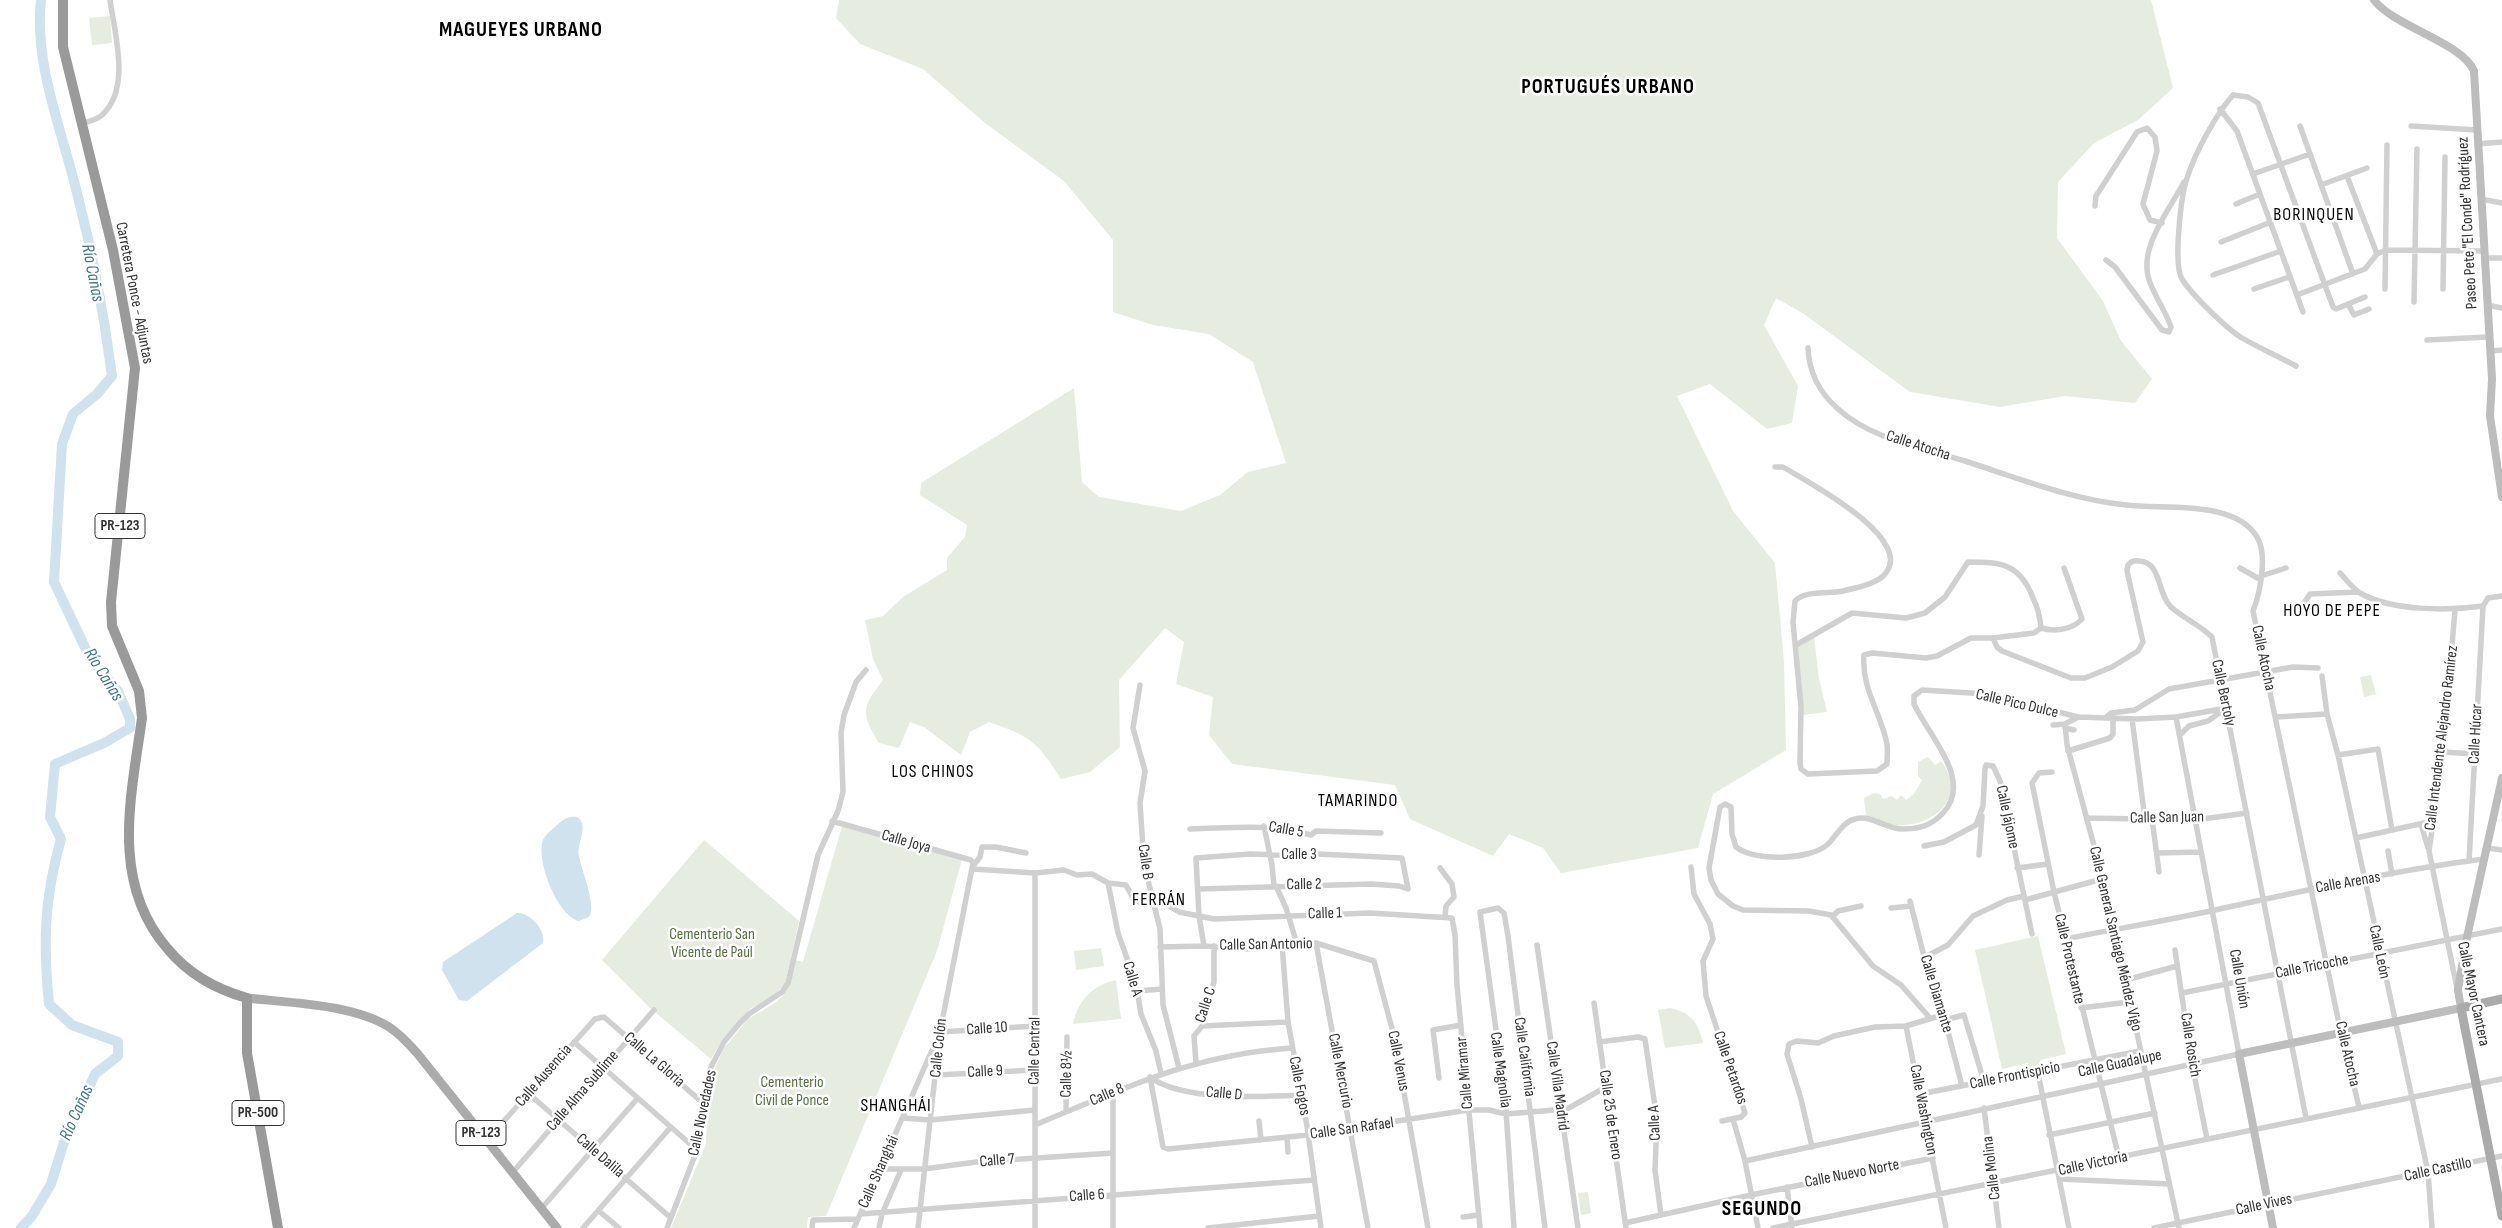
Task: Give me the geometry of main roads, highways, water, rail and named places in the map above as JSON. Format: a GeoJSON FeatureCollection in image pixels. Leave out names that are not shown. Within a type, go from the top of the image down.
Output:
{"type":"FeatureCollection","features":[{"type":"Feature","properties":{"kind":"highway","name":"Carretera Ponce - Adjuntas"},"geometry":{"type":"LineString","coordinates":[[63,0],[63,47],[112,248],[135,368],[111,602],[112,626],[139,691],[141,702],[142,718],[128,819],[129,867],[137,896],[147,921],[175,958],[192,974],[208,983],[247,998]]}},
{"type":"Feature","properties":{"kind":"highway","name":"PR-500"},"geometry":{"type":"LineString","coordinates":[[247,998],[247,1053],[278,1228]]}},
{"type":"Feature","properties":{"kind":"main road","name":"Carretera Ponce - Adjuntas"},"geometry":{"type":"LineString","coordinates":[[247,998],[326,1008],[369,1017],[391,1028],[404,1039],[557,1228]]}},
{"type":"Feature","properties":{"kind":"main road","name":"Calle Guadalupe"},"geometry":{"type":"LineString","coordinates":[[2461,1008],[2502,999]]}},
{"type":"Feature","properties":{"kind":"main road","name":"Calle Mayor Cantera"},"geometry":{"type":"LineString","coordinates":[[2461,1008],[2502,1216]]}},
{"type":"Feature","properties":{"kind":"water"},"geometry":{"type":"Polygon","coordinates":[[[577,817],[581,820],[583,829],[579,857],[591,905],[589,917],[579,921],[571,917],[557,900],[546,876],[542,853],[542,844],[547,834],[565,819],[577,817]]]}},
{"type":"Feature","properties":{"kind":"water"},"geometry":{"type":"Polygon","coordinates":[[[517,913],[527,915],[536,923],[542,933],[543,943],[467,1001],[459,1000],[442,970],[443,962],[517,913]]]}},
{"type":"Feature","properties":{"kind":"waterway","name":"Río Cañas"},"geometry":{"type":"LineString","coordinates":[[21,1228],[32,1216],[51,1184],[63,1145],[95,1074],[118,1056],[118,1042],[72,1025],[49,1004],[46,921],[51,882],[61,839],[50,817],[55,764],[104,743],[130,728],[130,719],[118,691],[90,658],[54,582],[62,444],[73,414],[97,394],[112,376],[87,235],[45,71],[41,48],[41,0]]}},
{"type":"Feature","properties":{"kind":"district","name":"MAGUEYES URBANO"},"geometry":{"type":"Point","coordinates":[521,31]}},
{"type":"Feature","properties":{"kind":"district","name":"PORTUGUÉS URBANO"},"geometry":{"type":"Point","coordinates":[1608,88]}},
{"type":"Feature","properties":{"kind":"district","name":"BORINQUEN"},"geometry":{"type":"Point","coordinates":[2314,215]}},
{"type":"Feature","properties":{"kind":"district","name":"HOYO DE PEPE"},"geometry":{"type":"Point","coordinates":[2332,611]}},
{"type":"Feature","properties":{"kind":"district","name":"LOS CHINOS"},"geometry":{"type":"Point","coordinates":[933,772]}},
{"type":"Feature","properties":{"kind":"district","name":"TAMARINDO"},"geometry":{"type":"Point","coordinates":[1358,801]}},
{"type":"Feature","properties":{"kind":"district","name":"FERRÁN"},"geometry":{"type":"Point","coordinates":[1159,900]}},
{"type":"Feature","properties":{"kind":"district","name":"SHANGHÁI"},"geometry":{"type":"Point","coordinates":[896,1106]}},
{"type":"Feature","properties":{"kind":"district","name":"SEGUNDO"},"geometry":{"type":"Point","coordinates":[1762,1210]}},
{"type":"Feature","properties":{"kind":"park label","name":"Cementerio San Vicente de Paúl"},"geometry":{"type":"Point","coordinates":[712,944]}},
{"type":"Feature","properties":{"kind":"park label","name":"Cementerio Civil de Ponce"},"geometry":{"type":"Point","coordinates":[792,1092]}}]}
